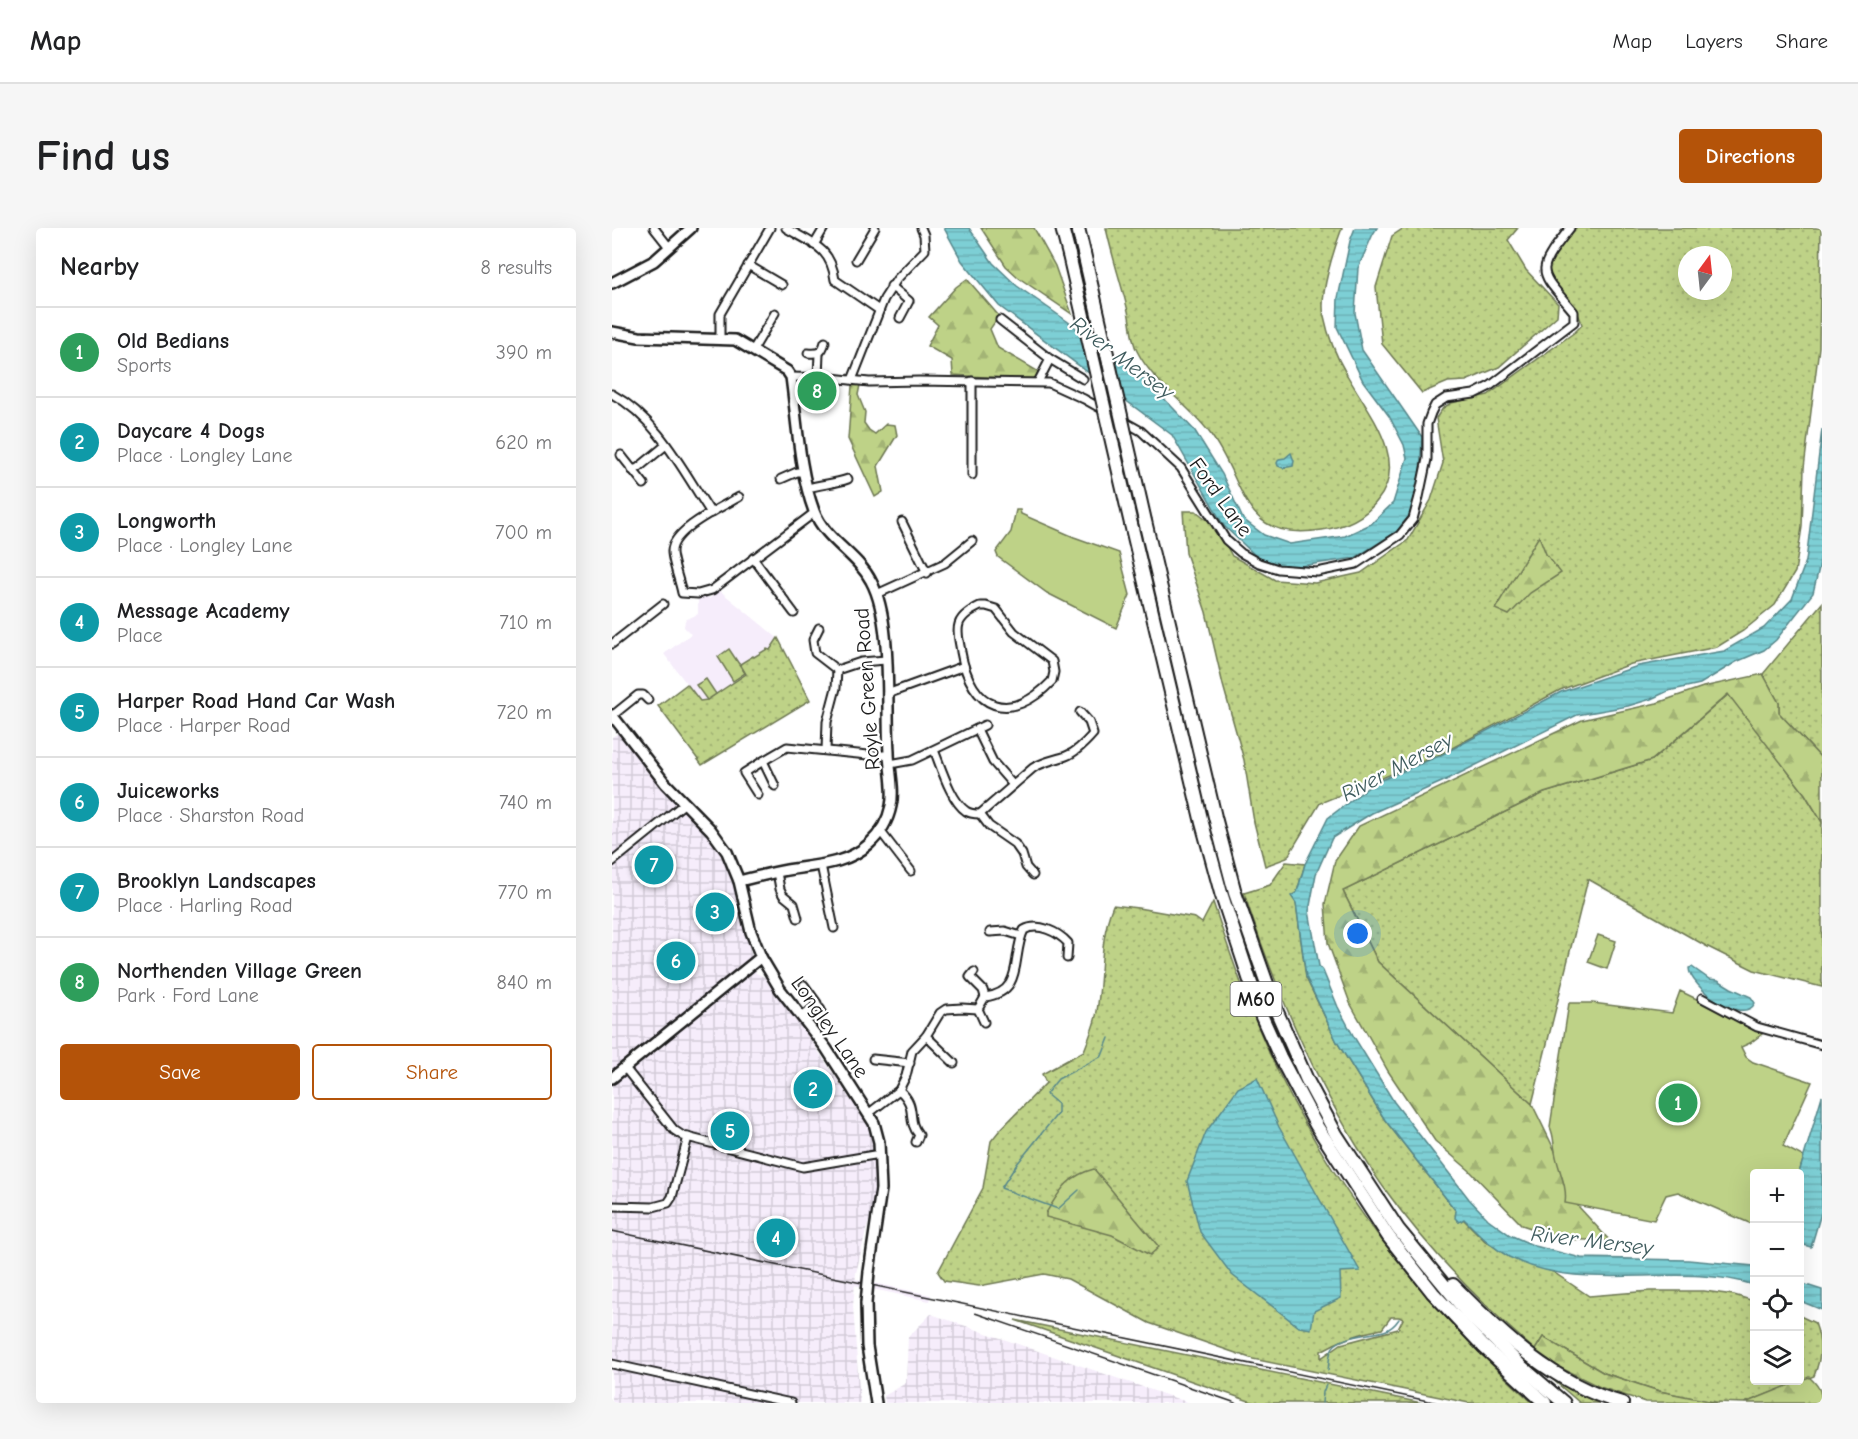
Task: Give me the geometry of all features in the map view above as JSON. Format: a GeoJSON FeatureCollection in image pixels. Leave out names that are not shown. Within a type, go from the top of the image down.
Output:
{"type":"FeatureCollection","features":[{"type":"Feature","properties":{"kind":"highway","name":"M60"},"geometry":{"type":"LineString","coordinates":[[1062,228],[1199,812],[1221,892],[1262,1017],[1316,1125],[1388,1236],[1433,1293],[1483,1346],[1550,1399]]}},
{"type":"Feature","properties":{"kind":"highway","name":"M60"},"geometry":{"type":"LineString","coordinates":[[1078,228],[1215,817],[1235,893],[1277,1012],[1307,1080],[1336,1134],[1398,1229],[1468,1314],[1550,1399]]}},
{"type":"Feature","properties":{"kind":"highway","name":"M60"},"geometry":{"type":"LineString","coordinates":[[1398,1229],[1525,1353],[1573,1383],[1602,1397],[1622,1403]]}},
{"type":"Feature","properties":{"kind":"main road"},"geometry":{"type":"LineString","coordinates":[[612,283],[654,261],[691,228]]}},
{"type":"Feature","properties":{"kind":"main road"},"geometry":{"type":"LineString","coordinates":[[612,333],[639,337],[735,340],[781,366],[791,377]]}},
{"type":"Feature","properties":{"kind":"main road","name":"Royle Green Road"},"geometry":{"type":"LineString","coordinates":[[739,881],[850,857],[868,845],[881,832],[892,804],[882,613],[871,580],[862,567],[827,533],[814,513],[804,472],[791,377]]}},
{"type":"Feature","properties":{"kind":"main road","name":"Longley Lane"},"geometry":{"type":"LineString","coordinates":[[612,716],[664,783],[721,844],[734,866],[751,932],[761,957],[780,988],[826,1048],[868,1113],[878,1133],[881,1189],[866,1303],[867,1350],[876,1403]]}},
{"type":"Feature","properties":{"kind":"main road"},"geometry":{"type":"LineString","coordinates":[[612,1078],[761,957]]}},
{"type":"Feature","properties":{"kind":"street"},"geometry":{"type":"LineString","coordinates":[[654,228],[669,247]]}},
{"type":"Feature","properties":{"kind":"street"},"geometry":{"type":"LineString","coordinates":[[720,339],[720,314],[770,228]]}},
{"type":"Feature","properties":{"kind":"street"},"geometry":{"type":"LineString","coordinates":[[786,228],[826,254],[834,266],[835,280],[879,310]]}},
{"type":"Feature","properties":{"kind":"street"},"geometry":{"type":"LineString","coordinates":[[814,245],[824,228]]}},
{"type":"Feature","properties":{"kind":"street"},"geometry":{"type":"LineString","coordinates":[[856,260],[875,228]]}},
{"type":"Feature","properties":{"kind":"street"},"geometry":{"type":"LineString","coordinates":[[852,380],[879,310],[891,286],[925,250],[921,228]]}},
{"type":"Feature","properties":{"kind":"street","name":"Ford Lane"},"geometry":{"type":"LineString","coordinates":[[791,377],[869,382],[1050,383],[1141,431],[1181,468],[1226,540],[1241,553],[1259,563],[1278,569],[1317,572],[1356,564],[1400,535],[1413,519],[1427,459],[1427,424],[1435,405],[1446,398],[1474,394],[1490,387],[1574,322],[1574,312],[1545,277],[1544,270],[1548,259],[1570,228]]}},
{"type":"Feature","properties":{"kind":"street"},"geometry":{"type":"LineString","coordinates":[[747,265],[782,285]]}},
{"type":"Feature","properties":{"kind":"street"},"geometry":{"type":"LineString","coordinates":[[891,286],[909,301],[900,318]]}},
{"type":"Feature","properties":{"kind":"street"},"geometry":{"type":"LineString","coordinates":[[753,350],[775,314]]}},
{"type":"Feature","properties":{"kind":"street"},"geometry":{"type":"LineString","coordinates":[[1000,320],[1050,359],[1083,379]]}},
{"type":"Feature","properties":{"kind":"street"},"geometry":{"type":"LineString","coordinates":[[818,377],[819,354],[825,342]]}},
{"type":"Feature","properties":{"kind":"street"},"geometry":{"type":"LineString","coordinates":[[808,353],[819,354]]}},
{"type":"Feature","properties":{"kind":"street"},"geometry":{"type":"LineString","coordinates":[[1038,382],[1050,359]]}},
{"type":"Feature","properties":{"kind":"street"},"geometry":{"type":"LineString","coordinates":[[972,381],[972,475]]}},
{"type":"Feature","properties":{"kind":"street"},"geometry":{"type":"LineString","coordinates":[[612,394],[642,414],[666,445],[711,513]]}},
{"type":"Feature","properties":{"kind":"street"},"geometry":{"type":"LineString","coordinates":[[632,470],[638,468],[666,445]]}},
{"type":"Feature","properties":{"kind":"street"},"geometry":{"type":"LineString","coordinates":[[621,455],[644,484]]}},
{"type":"Feature","properties":{"kind":"street"},"geometry":{"type":"LineString","coordinates":[[780,479],[797,472],[804,472]]}},
{"type":"Feature","properties":{"kind":"street"},"geometry":{"type":"LineString","coordinates":[[808,488],[845,480],[846,490]]}},
{"type":"Feature","properties":{"kind":"street"},"geometry":{"type":"LineString","coordinates":[[739,496],[676,538],[672,551],[682,593],[698,594],[712,590],[814,513]]}},
{"type":"Feature","properties":{"kind":"street"},"geometry":{"type":"LineString","coordinates":[[902,522],[927,573]]}},
{"type":"Feature","properties":{"kind":"street"},"geometry":{"type":"LineString","coordinates":[[877,594],[945,563],[972,541]]}},
{"type":"Feature","properties":{"kind":"street"},"geometry":{"type":"LineString","coordinates":[[753,558],[794,613]]}},
{"type":"Feature","properties":{"kind":"street"},"geometry":{"type":"LineString","coordinates":[[612,644],[663,604]]}},
{"type":"Feature","properties":{"kind":"street"},"geometry":{"type":"LineString","coordinates":[[986,606],[996,609],[1014,632],[1047,656],[1052,662],[1054,672],[1052,681],[1048,685],[1018,705],[1006,708],[981,698],[964,666],[958,632],[959,625],[965,615],[974,609],[986,606]]}},
{"type":"Feature","properties":{"kind":"street"},"geometry":{"type":"LineString","coordinates":[[819,628],[811,635],[815,653],[837,670]]}},
{"type":"Feature","properties":{"kind":"street"},"geometry":{"type":"LineString","coordinates":[[837,670],[861,662],[886,660]]}},
{"type":"Feature","properties":{"kind":"street"},"geometry":{"type":"LineString","coordinates":[[886,694],[964,666]]}},
{"type":"Feature","properties":{"kind":"street"},"geometry":{"type":"LineString","coordinates":[[826,750],[826,722],[836,688],[837,670]]}},
{"type":"Feature","properties":{"kind":"street"},"geometry":{"type":"LineString","coordinates":[[612,716],[638,695],[643,695],[648,700]]}},
{"type":"Feature","properties":{"kind":"street"},"geometry":{"type":"LineString","coordinates":[[980,814],[1041,762],[1068,756],[1082,746],[1093,734],[1089,722],[1080,711]]}},
{"type":"Feature","properties":{"kind":"street"},"geometry":{"type":"LineString","coordinates":[[758,795],[744,773],[787,747],[912,760],[985,725]]}},
{"type":"Feature","properties":{"kind":"street"},"geometry":{"type":"LineString","coordinates":[[977,729],[993,762],[1013,785]]}},
{"type":"Feature","properties":{"kind":"street"},"geometry":{"type":"LineString","coordinates":[[934,750],[950,788],[961,806],[966,812],[980,814],[989,826],[1015,844],[1022,854],[1026,867],[1033,875]]}},
{"type":"Feature","properties":{"kind":"street"},"geometry":{"type":"LineString","coordinates":[[763,761],[775,786]]}},
{"type":"Feature","properties":{"kind":"street"},"geometry":{"type":"LineString","coordinates":[[612,862],[685,803]]}},
{"type":"Feature","properties":{"kind":"street"},"geometry":{"type":"LineString","coordinates":[[881,832],[911,870]]}},
{"type":"Feature","properties":{"kind":"street"},"geometry":{"type":"LineString","coordinates":[[820,865],[834,928]]}},
{"type":"Feature","properties":{"kind":"street"},"geometry":{"type":"LineString","coordinates":[[777,872],[783,895],[797,902],[798,918]]}},
{"type":"Feature","properties":{"kind":"street"},"geometry":{"type":"LineString","coordinates":[[985,997],[1003,990],[1013,980],[1024,930],[1036,926],[1062,936],[1068,943],[1067,958]]}},
{"type":"Feature","properties":{"kind":"street"},"geometry":{"type":"LineString","coordinates":[[990,932],[1005,931],[1021,936]]}},
{"type":"Feature","properties":{"kind":"street"},"geometry":{"type":"LineString","coordinates":[[974,972],[969,977],[983,990],[985,997],[978,1010]]}},
{"type":"Feature","properties":{"kind":"street"},"geometry":{"type":"LineString","coordinates":[[802,1017],[819,1008],[804,985]]}},
{"type":"Feature","properties":{"kind":"street"},"geometry":{"type":"LineString","coordinates":[[1702,998],[1757,1027],[1822,1045]]}},
{"type":"Feature","properties":{"kind":"street"},"geometry":{"type":"LineString","coordinates":[[868,1113],[899,1090],[912,1051],[926,1036],[935,1019],[946,1009],[978,1010]]}},
{"type":"Feature","properties":{"kind":"street"},"geometry":{"type":"LineString","coordinates":[[978,1010],[984,1022]]}},
{"type":"Feature","properties":{"kind":"street"},"geometry":{"type":"LineString","coordinates":[[926,1036],[954,1063]]}},
{"type":"Feature","properties":{"kind":"street"},"geometry":{"type":"LineString","coordinates":[[873,1059],[910,1062]]}},
{"type":"Feature","properties":{"kind":"street"},"geometry":{"type":"LineString","coordinates":[[625,1068],[674,1130],[688,1137],[803,1167],[880,1154]]}},
{"type":"Feature","properties":{"kind":"street"},"geometry":{"type":"LineString","coordinates":[[899,1090],[909,1098],[912,1122],[920,1135],[916,1142]]}},
{"type":"Feature","properties":{"kind":"street"},"geometry":{"type":"LineString","coordinates":[[612,1206],[653,1207],[668,1203],[672,1197],[688,1137]]}},
{"type":"Feature","properties":{"kind":"street"},"geometry":{"type":"LineString","coordinates":[[612,1364],[791,1403]]}},
{"type":"Feature","properties":{"kind":"shaded area"},"geometry":{"type":"Polygon","coordinates":[[[719,590],[780,640],[810,700],[702,765],[658,706],[687,684],[664,654],[691,634],[684,627],[685,620],[698,614],[698,597],[709,599],[719,590]]]}},
{"type":"Feature","properties":{"kind":"shaded area"},"geometry":{"type":"Polygon","coordinates":[[[620,732],[717,843],[731,876],[756,973],[766,978],[875,1136],[876,1199],[856,1273],[853,1306],[860,1403],[612,1403],[612,737],[620,732]]]}},
{"type":"Feature","properties":{"kind":"shaded area"},"geometry":{"type":"Polygon","coordinates":[[[813,1270],[931,1295],[929,1301],[812,1276],[813,1270]]]}},
{"type":"Feature","properties":{"kind":"shaded area"},"geometry":{"type":"Polygon","coordinates":[[[931,1314],[1190,1403],[885,1403],[884,1396],[906,1383],[908,1337],[931,1314]]]}},
{"type":"Feature","properties":{"kind":"green space"},"geometry":{"type":"Polygon","coordinates":[[[981,228],[1034,228],[1055,266],[1072,314],[1019,278],[1006,266],[981,228]]]}},
{"type":"Feature","properties":{"kind":"green space"},"geometry":{"type":"Polygon","coordinates":[[[1106,228],[1342,228],[1328,272],[1323,307],[1336,354],[1374,420],[1388,453],[1389,470],[1386,486],[1372,507],[1352,521],[1322,530],[1295,532],[1274,527],[1260,518],[1249,505],[1222,451],[1209,432],[1152,373],[1137,351],[1106,228]]]}},
{"type":"Feature","properties":{"kind":"green space"},"geometry":{"type":"Polygon","coordinates":[[[1404,228],[1518,228],[1508,240],[1526,270],[1558,304],[1557,316],[1499,367],[1466,381],[1448,382],[1422,393],[1382,344],[1376,287],[1392,236],[1404,228]]]}},
{"type":"Feature","properties":{"kind":"green space"},"geometry":{"type":"Polygon","coordinates":[[[1573,228],[1821,228],[1819,347],[1804,468],[1802,527],[1795,572],[1775,605],[1743,631],[1717,647],[1631,664],[1560,690],[1441,754],[1320,803],[1287,858],[1265,866],[1254,822],[1244,760],[1206,612],[1186,553],[1183,511],[1196,511],[1216,527],[1232,556],[1275,580],[1315,583],[1361,573],[1408,540],[1431,500],[1443,463],[1436,418],[1443,408],[1451,403],[1488,395],[1582,325],[1577,311],[1548,277],[1548,262],[1573,228]]]}},
{"type":"Feature","properties":{"kind":"green space"},"geometry":{"type":"Polygon","coordinates":[[[967,279],[999,316],[990,329],[998,348],[1039,372],[1035,380],[953,375],[952,360],[927,346],[938,325],[929,317],[956,287],[967,279]]]}},
{"type":"Feature","properties":{"kind":"green space"},"geometry":{"type":"Polygon","coordinates":[[[797,378],[835,381],[836,400],[802,401],[797,378]]]}},
{"type":"Feature","properties":{"kind":"green space"},"geometry":{"type":"Polygon","coordinates":[[[860,385],[858,395],[865,412],[864,423],[869,430],[875,434],[886,424],[895,425],[897,435],[878,466],[883,492],[875,497],[848,439],[852,386],[860,385]]]}},
{"type":"Feature","properties":{"kind":"green space"},"geometry":{"type":"Polygon","coordinates":[[[1016,510],[1074,537],[1119,553],[1130,595],[1116,628],[1047,593],[998,557],[996,552],[1011,532],[1016,510]]]}},
{"type":"Feature","properties":{"kind":"green space"},"geometry":{"type":"Polygon","coordinates":[[[1539,536],[1546,554],[1561,573],[1530,593],[1509,615],[1495,609],[1539,536]]]}},
{"type":"Feature","properties":{"kind":"green space"},"geometry":{"type":"Polygon","coordinates":[[[1822,603],[1822,759],[1779,713],[1779,703],[1763,674],[1822,603]]]}},
{"type":"Feature","properties":{"kind":"green space"},"geometry":{"type":"Polygon","coordinates":[[[778,638],[810,700],[702,765],[658,706],[687,684],[700,701],[707,700],[746,674],[740,664],[767,649],[770,650],[778,638]]]}},
{"type":"Feature","properties":{"kind":"green space"},"geometry":{"type":"Polygon","coordinates":[[[729,649],[745,673],[733,681],[718,657],[729,649]]]}},
{"type":"Feature","properties":{"kind":"green space"},"geometry":{"type":"Polygon","coordinates":[[[1763,674],[1779,703],[1779,713],[1822,759],[1822,822],[1805,794],[1728,694],[1652,760],[1544,793],[1343,891],[1378,962],[1532,1104],[1555,1151],[1567,1194],[1610,1241],[1563,1239],[1522,1225],[1469,1170],[1435,1141],[1388,1071],[1350,1003],[1328,943],[1325,904],[1335,861],[1359,826],[1582,720],[1657,703],[1703,687],[1763,674]]]}},
{"type":"Feature","properties":{"kind":"green space"},"geometry":{"type":"Polygon","coordinates":[[[706,679],[716,694],[707,700],[696,685],[706,679]]]}},
{"type":"Feature","properties":{"kind":"green space"},"geometry":{"type":"Polygon","coordinates":[[[1729,694],[1805,794],[1822,822],[1822,987],[1754,970],[1706,946],[1588,879],[1532,1104],[1378,962],[1343,891],[1544,793],[1652,760],[1729,694]]]}},
{"type":"Feature","properties":{"kind":"green space"},"geometry":{"type":"Polygon","coordinates":[[[1286,862],[1305,864],[1297,892],[1292,896],[1296,903],[1306,978],[1337,1042],[1385,1120],[1456,1211],[1456,1218],[1459,1222],[1463,1219],[1485,1241],[1510,1257],[1553,1272],[1589,1296],[1650,1291],[1704,1291],[1750,1300],[1750,1385],[1791,1385],[1745,1403],[1712,1402],[1659,1391],[1604,1373],[1543,1337],[1535,1350],[1494,1313],[1436,1253],[1380,1183],[1323,1086],[1293,1023],[1244,893],[1270,885],[1286,862]]]}},
{"type":"Feature","properties":{"kind":"green space"},"geometry":{"type":"Polygon","coordinates":[[[1213,902],[1238,975],[1267,1048],[1291,1098],[1349,1194],[1416,1283],[1492,1365],[1533,1403],[1469,1403],[1253,1359],[1149,1323],[1068,1279],[1044,1274],[979,1286],[944,1281],[938,1272],[983,1188],[991,1141],[1046,1083],[1042,1074],[1084,1051],[1096,1016],[1103,944],[1113,905],[1195,918],[1202,923],[1213,902]],[[1391,1317],[1382,1329],[1351,1337],[1328,1347],[1321,1351],[1321,1358],[1341,1344],[1398,1329],[1403,1319],[1391,1317]]]}},
{"type":"Feature","properties":{"kind":"green space"},"geometry":{"type":"Polygon","coordinates":[[[1598,935],[1616,941],[1607,969],[1588,962],[1598,935]]]}},
{"type":"Feature","properties":{"kind":"green space"},"geometry":{"type":"Polygon","coordinates":[[[1680,991],[1748,1024],[1762,1034],[1741,1047],[1746,1057],[1753,1062],[1812,1082],[1783,1146],[1804,1157],[1800,1169],[1750,1169],[1750,1223],[1678,1192],[1666,1195],[1654,1220],[1565,1203],[1564,1183],[1550,1127],[1569,1003],[1592,1003],[1672,1013],[1680,991]]]}},
{"type":"Feature","properties":{"kind":"green space"},"geometry":{"type":"Polygon","coordinates":[[[1094,1169],[1159,1247],[1150,1255],[1112,1235],[1046,1217],[1046,1213],[1065,1185],[1077,1176],[1094,1169]]]}},
{"type":"Feature","properties":{"kind":"green space"},"geometry":{"type":"Polygon","coordinates":[[[1804,1318],[1815,1323],[1819,1337],[1820,1356],[1814,1376],[1804,1380],[1804,1318]]]}},
{"type":"Feature","properties":{"kind":"green space"},"geometry":{"type":"Polygon","coordinates":[[[1015,1320],[1422,1403],[1255,1403],[1015,1320]]]}},
{"type":"Feature","properties":{"kind":"green space"},"geometry":{"type":"Polygon","coordinates":[[[1543,1337],[1604,1373],[1659,1391],[1719,1403],[1645,1402],[1600,1387],[1561,1368],[1535,1350],[1543,1337]]]}},
{"type":"Feature","properties":{"kind":"green space"},"geometry":{"type":"Polygon","coordinates":[[[1530,1360],[1610,1403],[1580,1403],[1530,1360]]]}},
{"type":"Feature","properties":{"kind":"green space"},"geometry":{"type":"Polygon","coordinates":[[[1809,1377],[1819,1388],[1822,1403],[1745,1403],[1789,1385],[1804,1385],[1804,1379],[1809,1377]]]}},
{"type":"Feature","properties":{"kind":"water"},"geometry":{"type":"Polygon","coordinates":[[[944,228],[969,228],[993,263],[1017,286],[1153,387],[1195,431],[1222,474],[1243,519],[1264,535],[1290,544],[1345,536],[1371,524],[1393,503],[1407,458],[1404,445],[1389,416],[1363,381],[1337,327],[1338,298],[1355,228],[1377,228],[1358,268],[1355,313],[1362,350],[1422,437],[1419,490],[1408,517],[1396,532],[1355,558],[1301,566],[1278,565],[1257,557],[1224,526],[1172,435],[999,306],[962,261],[944,228]]]}},
{"type":"Feature","properties":{"kind":"water"},"geometry":{"type":"Polygon","coordinates":[[[1822,429],[1822,547],[1819,568],[1813,593],[1776,640],[1764,650],[1736,662],[1700,684],[1668,691],[1628,706],[1577,715],[1444,781],[1372,813],[1332,838],[1316,874],[1309,911],[1319,966],[1338,1007],[1394,1102],[1469,1199],[1488,1219],[1510,1235],[1535,1246],[1581,1258],[1688,1260],[1750,1266],[1750,1284],[1724,1278],[1693,1276],[1568,1274],[1538,1268],[1509,1257],[1485,1240],[1464,1219],[1459,1222],[1455,1218],[1456,1211],[1385,1120],[1337,1042],[1306,977],[1296,903],[1291,896],[1297,892],[1305,864],[1328,818],[1374,783],[1439,756],[1561,692],[1638,666],[1724,651],[1764,628],[1792,599],[1806,561],[1822,429]]]}},
{"type":"Feature","properties":{"kind":"water"},"geometry":{"type":"Polygon","coordinates":[[[1291,453],[1293,466],[1283,468],[1278,466],[1279,459],[1291,453]]]}},
{"type":"Feature","properties":{"kind":"water"},"geometry":{"type":"Polygon","coordinates":[[[1692,967],[1709,979],[1718,980],[1751,997],[1755,1003],[1749,1009],[1740,1010],[1718,1001],[1691,976],[1689,968],[1692,967]]]}},
{"type":"Feature","properties":{"kind":"water"},"geometry":{"type":"Polygon","coordinates":[[[1257,1078],[1279,1127],[1360,1271],[1340,1272],[1341,1298],[1314,1311],[1311,1329],[1299,1327],[1232,1275],[1200,1232],[1187,1181],[1206,1132],[1238,1088],[1257,1078]]]}},
{"type":"Feature","properties":{"kind":"water"},"geometry":{"type":"Polygon","coordinates":[[[1822,1096],[1822,1210],[1811,1247],[1804,1245],[1804,1169],[1800,1169],[1822,1096]]]}},
{"type":"Feature","properties":{"kind":"water"},"geometry":{"type":"Polygon","coordinates":[[[1804,1284],[1822,1290],[1822,1310],[1804,1303],[1804,1284]]]}},
{"type":"Feature","properties":{"kind":"waterway"},"geometry":{"type":"LineString","coordinates":[[1079,1190],[1058,1209],[1001,1188],[1058,1113],[1058,1104],[1046,1094],[1058,1079],[1102,1056],[1109,1038]]}},
{"type":"Feature","properties":{"kind":"waterway"},"geometry":{"type":"LineString","coordinates":[[1328,1370],[1334,1346],[1354,1336],[1386,1330],[1399,1319]]}},
{"type":"Feature","properties":{"kind":"waterway"},"geometry":{"type":"LineString","coordinates":[[1322,1403],[1326,1385]]}},
{"type":"Feature","properties":{"kind":"railway"},"geometry":{"type":"LineString","coordinates":[[612,1231],[1438,1403]]}},
{"type":"Feature","properties":{"kind":"railway"},"geometry":{"type":"LineString","coordinates":[[975,1313],[1236,1403]]}},
{"type":"Feature","properties":{"kind":"place","name":"Northenden Village Green"},"geometry":{"type":"Point","coordinates":[817,391]}},
{"type":"Feature","properties":{"kind":"place","name":"Brooklyn Landscapes"},"geometry":{"type":"Point","coordinates":[654,865]}},
{"type":"Feature","properties":{"kind":"place","name":"Longworth"},"geometry":{"type":"Point","coordinates":[715,912]}},
{"type":"Feature","properties":{"kind":"place","name":"Juiceworks"},"geometry":{"type":"Point","coordinates":[676,961]}},
{"type":"Feature","properties":{"kind":"place","name":"Daycare 4 Dogs"},"geometry":{"type":"Point","coordinates":[813,1089]}},
{"type":"Feature","properties":{"kind":"place","name":"Old Bedians"},"geometry":{"type":"Point","coordinates":[1678,1103]}},
{"type":"Feature","properties":{"kind":"place","name":"Harper Road Hand Car Wash"},"geometry":{"type":"Point","coordinates":[730,1131]}},
{"type":"Feature","properties":{"kind":"place","name":"Message Academy"},"geometry":{"type":"Point","coordinates":[776,1238]}},
{"type":"Feature","properties":{"kind":"water label","name":"River Mersey"},"geometry":{"type":"Point","coordinates":[1122,358]}},
{"type":"Feature","properties":{"kind":"water label","name":"River Mersey"},"geometry":{"type":"Point","coordinates":[1397,767]}},
{"type":"Feature","properties":{"kind":"water label","name":"River Mersey"},"geometry":{"type":"Point","coordinates":[1592,1241]}}]}
